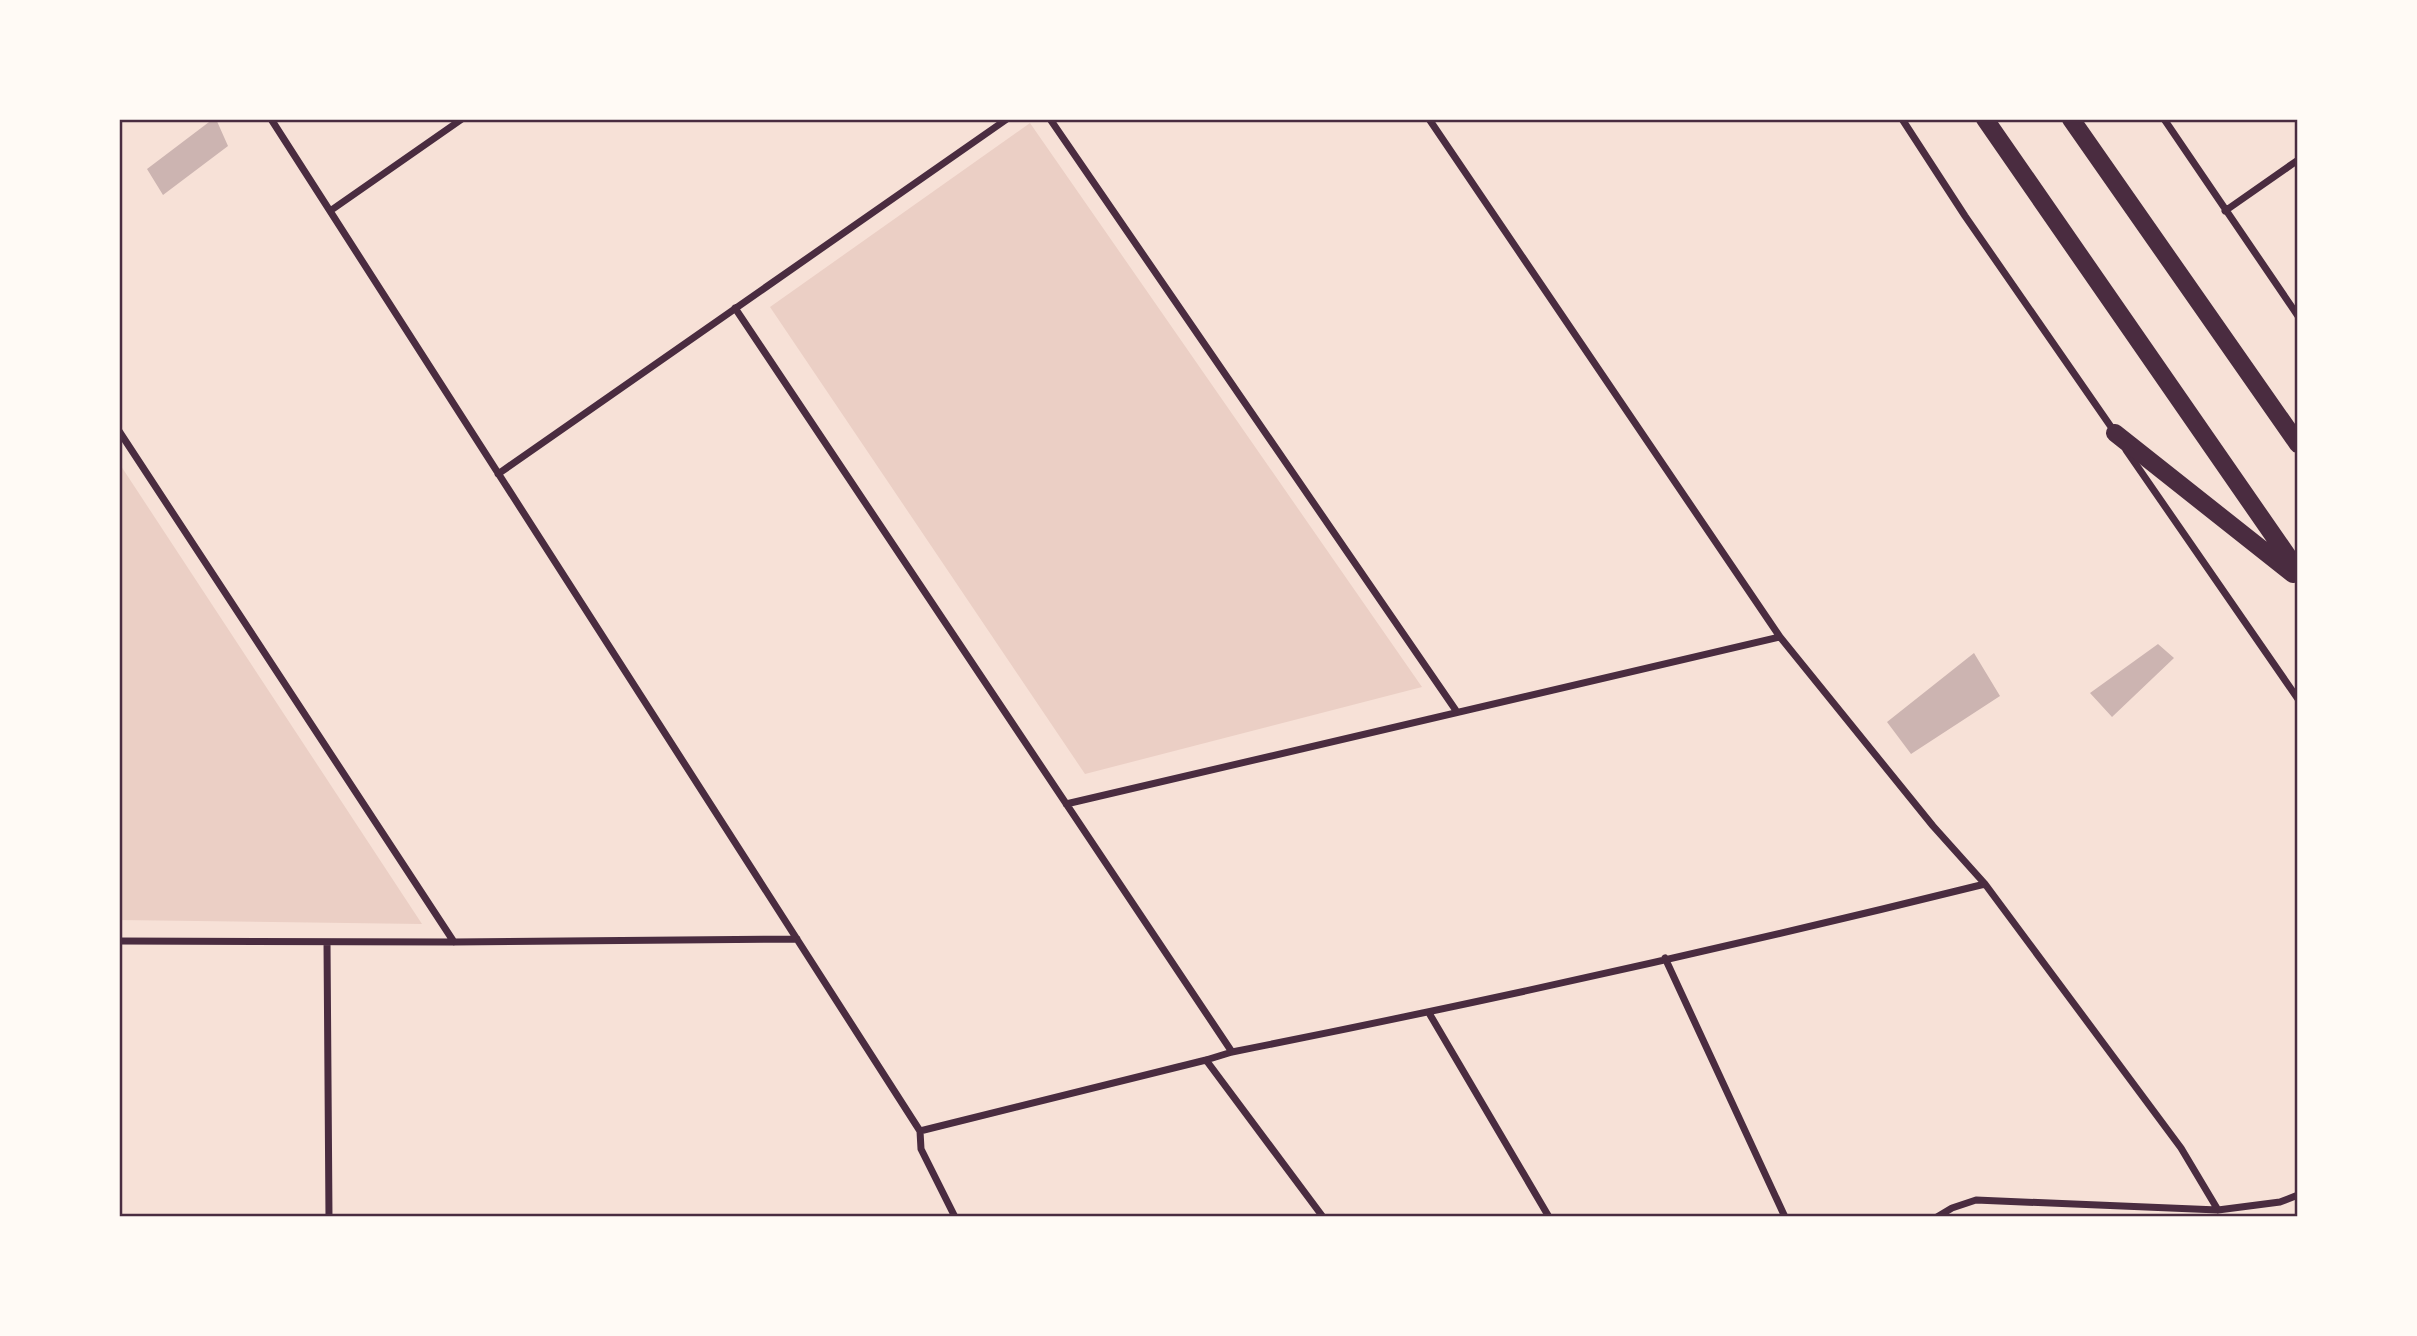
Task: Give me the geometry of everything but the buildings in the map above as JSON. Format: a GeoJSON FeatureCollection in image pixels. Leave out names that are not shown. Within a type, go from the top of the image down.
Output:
{"type":"FeatureCollection","features":[{"type":"Feature","properties":{"kind":"main road"},"geometry":{"type":"LineString","coordinates":[[1985,119],[2298,571]]}},
{"type":"Feature","properties":{"kind":"main road"},"geometry":{"type":"LineString","coordinates":[[2071,119],[2295,437]]}},
{"type":"Feature","properties":{"kind":"main road"},"geometry":{"type":"LineString","coordinates":[[2115,433],[2298,578]]}},
{"type":"Feature","properties":{"kind":"street"},"geometry":{"type":"LineString","coordinates":[[271,119],[920,1131],[921,1149],[955,1217]]}},
{"type":"Feature","properties":{"kind":"street"},"geometry":{"type":"LineString","coordinates":[[330,211],[462,119]]}},
{"type":"Feature","properties":{"kind":"street"},"geometry":{"type":"LineString","coordinates":[[498,474],[1007,119]]}},
{"type":"Feature","properties":{"kind":"street"},"geometry":{"type":"LineString","coordinates":[[1050,119],[1457,712]]}},
{"type":"Feature","properties":{"kind":"street"},"geometry":{"type":"LineString","coordinates":[[1429,119],[1780,637],[1933,826],[1985,884],[2181,1148],[2218,1210]]}},
{"type":"Feature","properties":{"kind":"street"},"geometry":{"type":"LineString","coordinates":[[1902,119],[1965,216],[2298,699]]}},
{"type":"Feature","properties":{"kind":"street"},"geometry":{"type":"LineString","coordinates":[[2164,119],[2298,316]]}},
{"type":"Feature","properties":{"kind":"street"},"geometry":{"type":"LineString","coordinates":[[2225,211],[2298,160]]}},
{"type":"Feature","properties":{"kind":"street"},"geometry":{"type":"LineString","coordinates":[[736,308],[1232,1052]]}},
{"type":"Feature","properties":{"kind":"street"},"geometry":{"type":"LineString","coordinates":[[119,431],[454,942]]}},
{"type":"Feature","properties":{"kind":"street"},"geometry":{"type":"LineString","coordinates":[[1066,804],[1780,637]]}},
{"type":"Feature","properties":{"kind":"street"},"geometry":{"type":"LineString","coordinates":[[920,1131],[1232,1052],[1429,1013],[1822,924],[1985,884]]}},
{"type":"Feature","properties":{"kind":"street"},"geometry":{"type":"LineString","coordinates":[[119,941],[797,939]]}},
{"type":"Feature","properties":{"kind":"street"},"geometry":{"type":"LineString","coordinates":[[327,942],[330,1217]]}},
{"type":"Feature","properties":{"kind":"street"},"geometry":{"type":"LineString","coordinates":[[1665,958],[1785,1217]]}},
{"type":"Feature","properties":{"kind":"street"},"geometry":{"type":"LineString","coordinates":[[1429,1013],[1549,1217]]}},
{"type":"Feature","properties":{"kind":"street"},"geometry":{"type":"LineString","coordinates":[[1206,1060],[1323,1217]]}},
{"type":"Feature","properties":{"kind":"street"},"geometry":{"type":"LineString","coordinates":[[1937,1217],[1952,1208],[1976,1200],[2218,1210],[2280,1202],[2298,1195]]}},
{"type":"Feature","properties":{"kind":"shaded area"},"geometry":{"type":"Polygon","coordinates":[[[1030,123],[1422,687],[1085,774],[770,307],[1030,123]]]}},
{"type":"Feature","properties":{"kind":"shaded area"},"geometry":{"type":"Polygon","coordinates":[[[119,463],[422,924],[119,920],[119,463]]]}}]}
